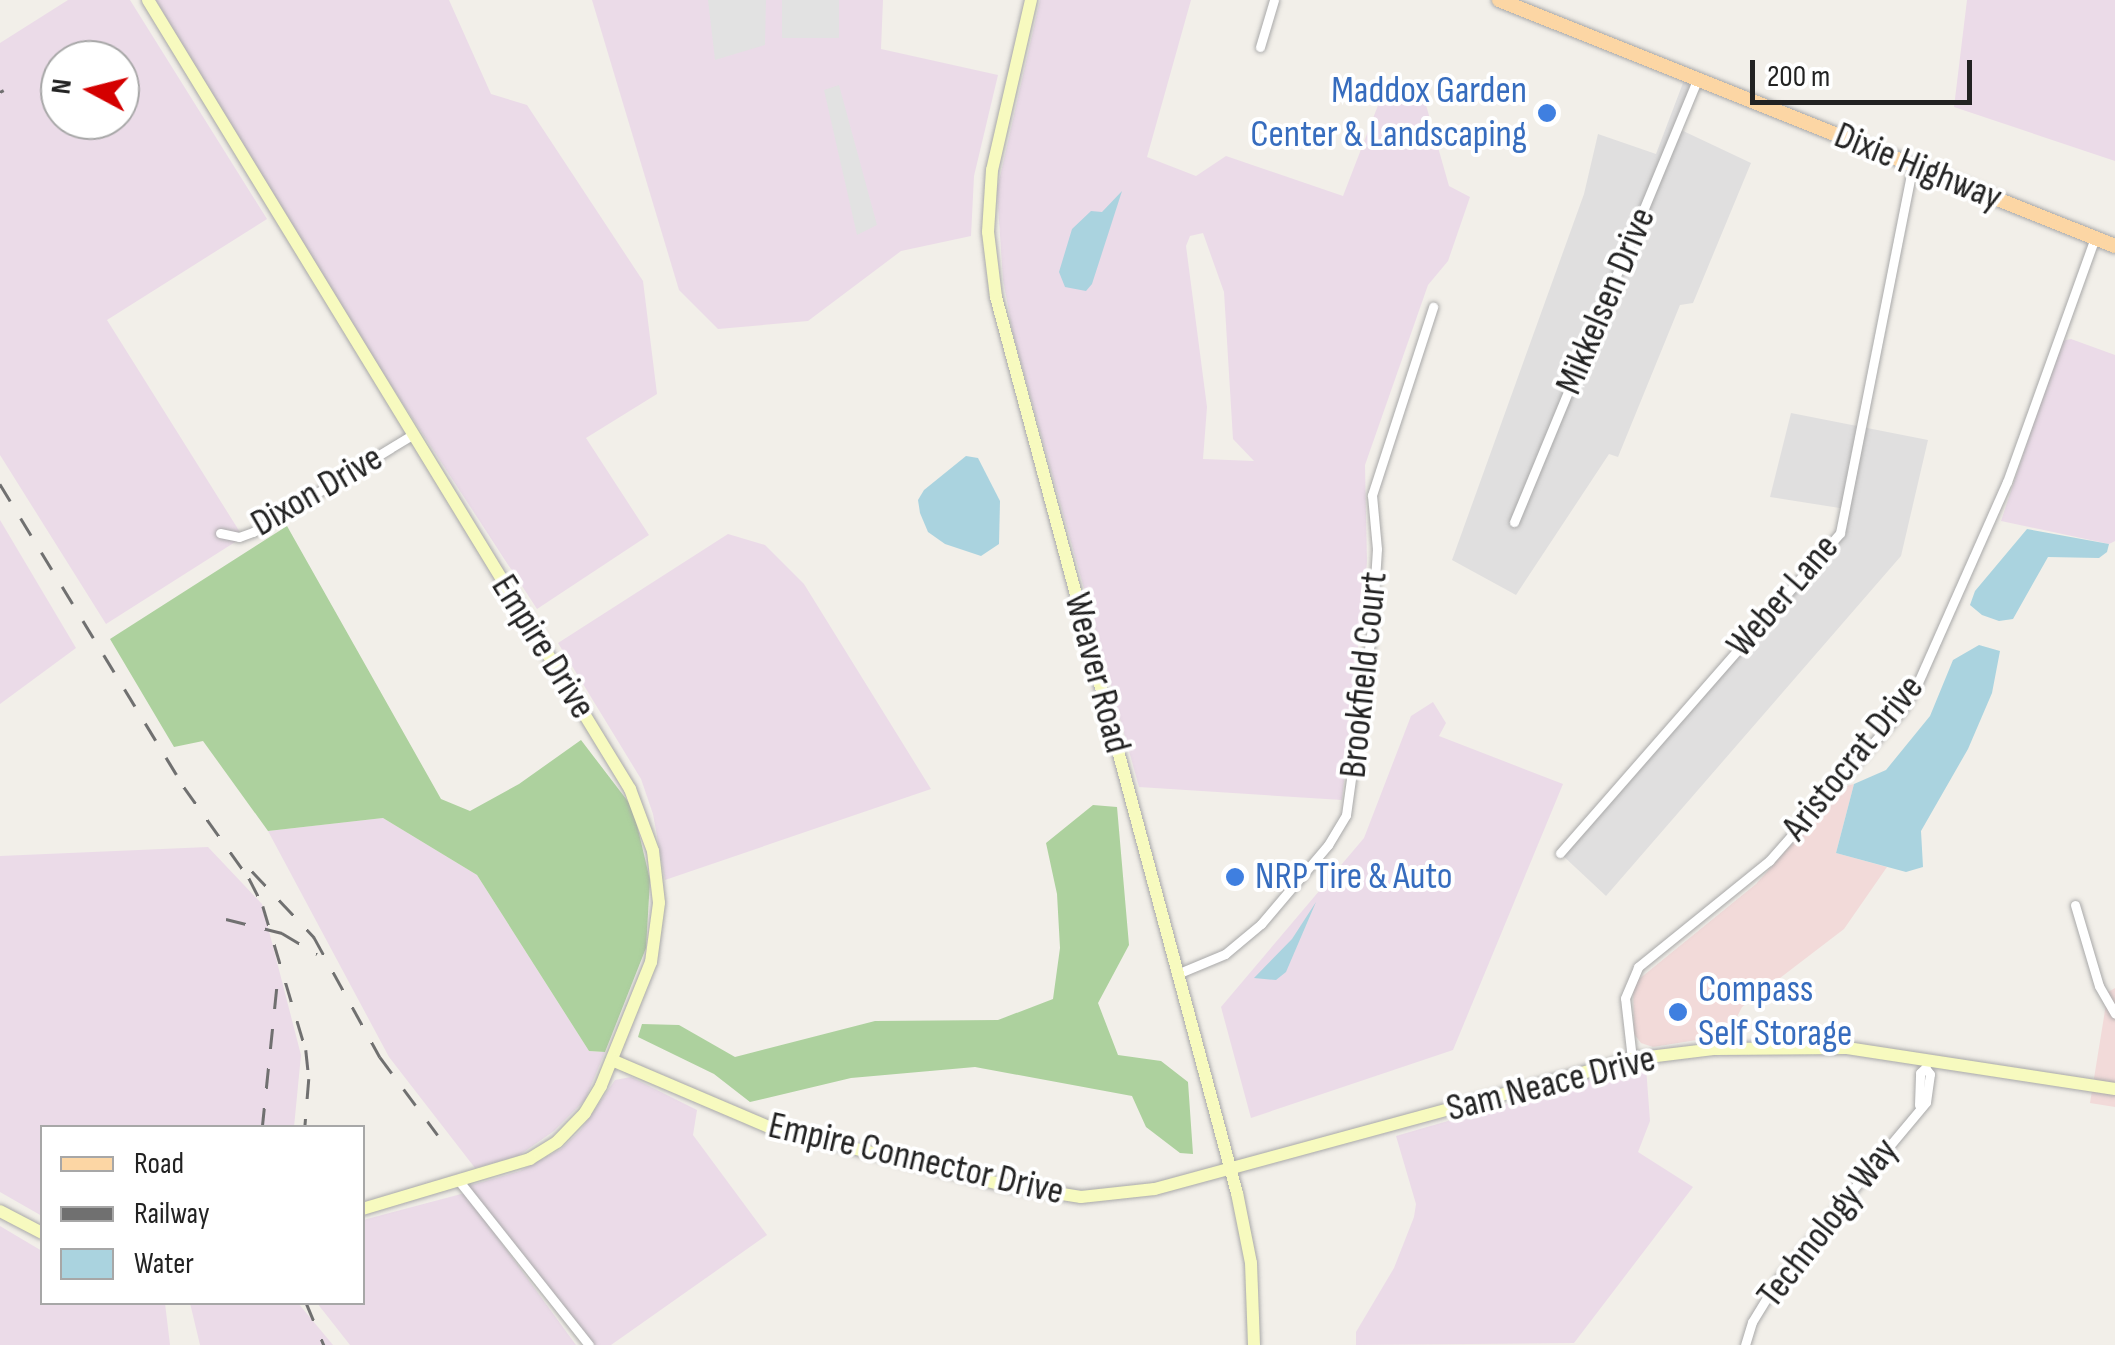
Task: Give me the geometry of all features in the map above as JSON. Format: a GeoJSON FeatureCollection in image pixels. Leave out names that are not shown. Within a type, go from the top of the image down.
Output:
{"type":"FeatureCollection","features":[{"type":"Feature","properties":{"kind":"main road","name":"Dixie Highway"},"geometry":{"type":"LineString","coordinates":[[1498,0],[2115,246]]}},
{"type":"Feature","properties":{"kind":"street","name":"Empire Drive"},"geometry":{"type":"LineString","coordinates":[[148,0],[630,789],[648,833],[659,888],[656,942],[612,1060],[594,1101],[557,1142],[530,1159],[365,1208]]}},
{"type":"Feature","properties":{"kind":"street","name":"Weaver Road"},"geometry":{"type":"LineString","coordinates":[[1031,0],[992,170],[991,266],[1016,379],[1230,1169],[1251,1264],[1254,1345]]}},
{"type":"Feature","properties":{"kind":"street"},"geometry":{"type":"LineString","coordinates":[[1260,47],[1274,0]]}},
{"type":"Feature","properties":{"kind":"street","name":"Mikkelsen Drive"},"geometry":{"type":"LineString","coordinates":[[1514,522],[1698,80]]}},
{"type":"Feature","properties":{"kind":"street","name":"Weber Lane"},"geometry":{"type":"LineString","coordinates":[[1560,853],[1840,533],[1914,165]]}},
{"type":"Feature","properties":{"kind":"street","name":"Aristocrat Drive"},"geometry":{"type":"LineString","coordinates":[[1632,1059],[1626,998],[1638,967],[1769,861],[1902,710],[1916,687],[2001,497],[2095,238]]}},
{"type":"Feature","properties":{"kind":"street","name":"Brookfield Court"},"geometry":{"type":"LineString","coordinates":[[1177,974],[1224,954],[1261,924],[1328,845],[1346,816],[1372,628],[1377,549],[1372,495],[1379,463],[1433,307]]}},
{"type":"Feature","properties":{"kind":"street","name":"Dixon Drive"},"geometry":{"type":"LineString","coordinates":[[220,532],[239,537],[253,532],[412,436]]}},
{"type":"Feature","properties":{"kind":"street"},"geometry":{"type":"LineString","coordinates":[[2074,905],[2099,986],[2115,1014]]}},
{"type":"Feature","properties":{"kind":"street","name":"Sam Neace Drive"},"geometry":{"type":"LineString","coordinates":[[1230,1169],[1632,1059],[1762,1046],[1847,1048],[1927,1065],[2115,1090]]}},
{"type":"Feature","properties":{"kind":"street","name":"Empire Connector Drive"},"geometry":{"type":"LineString","coordinates":[[612,1060],[774,1129],[1026,1190],[1081,1196],[1120,1195],[1230,1169]]}},
{"type":"Feature","properties":{"kind":"street","name":"Technology Way"},"geometry":{"type":"LineString","coordinates":[[1744,1345],[1752,1322],[1779,1278],[1822,1231],[1919,1105],[1926,1102],[1930,1074],[1927,1065]]}},
{"type":"Feature","properties":{"kind":"street"},"geometry":{"type":"LineString","coordinates":[[459,1181],[588,1345]]}},
{"type":"Feature","properties":{"kind":"street"},"geometry":{"type":"LineString","coordinates":[[0,1211],[40,1232]]}},
{"type":"Feature","properties":{"kind":"shaded area"},"geometry":{"type":"Polygon","coordinates":[[[68,0],[130,0],[267,219],[107,320],[243,537],[106,624],[0,455],[0,43],[68,0]]]}},
{"type":"Feature","properties":{"kind":"shaded area"},"geometry":{"type":"Polygon","coordinates":[[[156,0],[449,0],[491,94],[527,105],[643,281],[657,394],[586,438],[649,535],[537,609],[289,229],[156,0]]]}},
{"type":"Feature","properties":{"kind":"shaded area"},"geometry":{"type":"Polygon","coordinates":[[[592,0],[883,0],[881,49],[998,75],[974,176],[971,236],[901,251],[808,321],[718,329],[679,290],[592,0]]]}},
{"type":"Feature","properties":{"kind":"shaded area"},"geometry":{"type":"Polygon","coordinates":[[[708,0],[766,0],[765,45],[715,60],[708,0]]]}},
{"type":"Feature","properties":{"kind":"shaded area"},"geometry":{"type":"Polygon","coordinates":[[[782,0],[839,0],[839,38],[782,38],[782,0]]]}},
{"type":"Feature","properties":{"kind":"shaded area"},"geometry":{"type":"Polygon","coordinates":[[[1040,0],[1191,0],[1147,157],[1196,176],[1226,156],[1343,196],[1387,82],[1426,105],[1449,186],[1470,197],[1448,261],[1428,285],[1365,465],[1367,562],[1342,800],[1139,787],[1013,333],[1003,280],[997,190],[1040,0]],[[1203,233],[1190,236],[1186,246],[1207,407],[1203,459],[1254,461],[1233,439],[1224,292],[1203,233]]]}},
{"type":"Feature","properties":{"kind":"shaded area"},"geometry":{"type":"Polygon","coordinates":[[[1967,0],[2115,0],[2115,161],[1954,107],[1967,0]]]}},
{"type":"Feature","properties":{"kind":"shaded area"},"geometry":{"type":"Polygon","coordinates":[[[1686,75],[1697,80],[1679,129],[1751,163],[1693,303],[1680,305],[1618,457],[1609,454],[1516,595],[1452,560],[1584,194],[1598,134],[1656,154],[1686,75]]]}},
{"type":"Feature","properties":{"kind":"shaded area"},"geometry":{"type":"Polygon","coordinates":[[[839,85],[877,225],[857,235],[824,90],[839,85]]]}},
{"type":"Feature","properties":{"kind":"shaded area"},"geometry":{"type":"Polygon","coordinates":[[[2071,339],[2115,355],[2115,541],[2109,544],[2001,521],[2061,341],[2071,339]]]}},
{"type":"Feature","properties":{"kind":"shaded area"},"geometry":{"type":"Polygon","coordinates":[[[1791,413],[1928,440],[1901,556],[1606,896],[1560,853],[1836,541],[1846,509],[1770,497],[1791,413]]]}},
{"type":"Feature","properties":{"kind":"shaded area"},"geometry":{"type":"Polygon","coordinates":[[[0,520],[76,648],[0,704],[0,520]]]}},
{"type":"Feature","properties":{"kind":"shaded area"},"geometry":{"type":"Polygon","coordinates":[[[728,534],[765,545],[804,584],[931,789],[665,880],[653,814],[641,779],[558,643],[728,534]]]}},
{"type":"Feature","properties":{"kind":"shaded area"},"geometry":{"type":"Polygon","coordinates":[[[1433,702],[1446,723],[1439,736],[1563,784],[1453,1050],[1251,1118],[1221,1007],[1364,838],[1411,716],[1433,702]]]}},
{"type":"Feature","properties":{"kind":"shaded area"},"geometry":{"type":"Polygon","coordinates":[[[1854,784],[1836,853],[1887,867],[1844,929],[1742,1007],[1728,1035],[1653,1047],[1641,1043],[1634,1034],[1633,984],[1756,884],[1843,787],[1854,784]]]}},
{"type":"Feature","properties":{"kind":"shaded area"},"geometry":{"type":"Polygon","coordinates":[[[383,818],[477,875],[589,1051],[605,1052],[585,1100],[554,1131],[518,1156],[475,1168],[389,1057],[268,831],[383,818]]]}},
{"type":"Feature","properties":{"kind":"shaded area"},"geometry":{"type":"Polygon","coordinates":[[[208,847],[262,904],[301,1055],[294,1125],[40,1125],[40,1215],[0,1192],[0,856],[208,847]]]}},
{"type":"Feature","properties":{"kind":"shaded area"},"geometry":{"type":"Polygon","coordinates":[[[2115,988],[2115,1107],[2090,1103],[2108,992],[2115,988]]]}},
{"type":"Feature","properties":{"kind":"shaded area"},"geometry":{"type":"Polygon","coordinates":[[[1646,1067],[1650,1121],[1638,1152],[1693,1187],[1574,1343],[1356,1345],[1356,1332],[1394,1268],[1414,1217],[1416,1204],[1396,1136],[1626,1069],[1646,1067]]]}},
{"type":"Feature","properties":{"kind":"shaded area"},"geometry":{"type":"Polygon","coordinates":[[[631,1077],[697,1110],[693,1135],[767,1235],[611,1345],[595,1345],[468,1186],[520,1171],[561,1149],[580,1131],[615,1080],[631,1077]]]}},
{"type":"Feature","properties":{"kind":"shaded area"},"geometry":{"type":"Polygon","coordinates":[[[465,1193],[576,1345],[350,1345],[319,1305],[365,1305],[365,1219],[465,1193]]]}},
{"type":"Feature","properties":{"kind":"shaded area"},"geometry":{"type":"Polygon","coordinates":[[[0,1226],[40,1250],[40,1305],[165,1305],[170,1345],[0,1345],[0,1226]]]}},
{"type":"Feature","properties":{"kind":"shaded area"},"geometry":{"type":"Polygon","coordinates":[[[190,1305],[300,1305],[333,1345],[200,1345],[190,1305]]]}},
{"type":"Feature","properties":{"kind":"green space"},"geometry":{"type":"Polygon","coordinates":[[[287,526],[441,799],[470,811],[519,784],[581,740],[633,808],[650,880],[646,948],[605,1052],[589,1051],[477,875],[383,818],[268,831],[203,741],[174,747],[110,639],[287,526]]]}},
{"type":"Feature","properties":{"kind":"green space"},"geometry":{"type":"Polygon","coordinates":[[[1093,805],[1117,807],[1129,945],[1098,1003],[1118,1055],[1161,1061],[1188,1082],[1193,1154],[1180,1153],[1146,1127],[1132,1096],[975,1067],[851,1078],[750,1102],[714,1074],[638,1037],[642,1024],[679,1025],[735,1057],[875,1021],[998,1020],[1053,999],[1060,948],[1057,894],[1046,843],[1093,805]]]}},
{"type":"Feature","properties":{"kind":"water"},"geometry":{"type":"Polygon","coordinates":[[[1122,191],[1092,284],[1086,291],[1065,287],[1059,272],[1072,229],[1091,211],[1102,212],[1122,191]]]}},
{"type":"Feature","properties":{"kind":"water"},"geometry":{"type":"Polygon","coordinates":[[[966,456],[978,458],[1000,501],[999,544],[981,556],[945,544],[928,532],[918,500],[924,490],[966,456]]]}},
{"type":"Feature","properties":{"kind":"water"},"geometry":{"type":"Polygon","coordinates":[[[2027,529],[2109,544],[2107,552],[2099,558],[2048,557],[2013,619],[1999,621],[1982,615],[1970,605],[1975,591],[2027,529]]]}},
{"type":"Feature","properties":{"kind":"water"},"geometry":{"type":"Polygon","coordinates":[[[1979,645],[2000,651],[1992,693],[1968,749],[1921,831],[1923,867],[1906,872],[1836,853],[1854,784],[1886,770],[1930,716],[1953,660],[1979,645]]]}},
{"type":"Feature","properties":{"kind":"water"},"geometry":{"type":"Polygon","coordinates":[[[1316,902],[1286,972],[1276,980],[1254,978],[1292,939],[1316,902]]]}},
{"type":"Feature","properties":{"kind":"railway"},"geometry":{"type":"LineString","coordinates":[[0,92],[4,90]]}},
{"type":"Feature","properties":{"kind":"railway"},"geometry":{"type":"LineString","coordinates":[[0,484],[184,787],[249,878],[263,906],[306,1050],[309,1079],[305,1125]]}},
{"type":"Feature","properties":{"kind":"railway"},"geometry":{"type":"LineString","coordinates":[[252,871],[314,937],[380,1057],[438,1135]]}},
{"type":"Feature","properties":{"kind":"railway"},"geometry":{"type":"LineString","coordinates":[[226,919],[282,933],[317,954]]}},
{"type":"Feature","properties":{"kind":"railway"},"geometry":{"type":"LineString","coordinates":[[262,1125],[278,973]]}},
{"type":"Feature","properties":{"kind":"railway"},"geometry":{"type":"LineString","coordinates":[[307,1305],[324,1345]]}},
{"type":"Feature","properties":{"kind":"place","name":"Maddox Garden Center & Landscaping"},"geometry":{"type":"Point","coordinates":[1547,113]}},
{"type":"Feature","properties":{"kind":"place","name":"NRP Tire & Auto"},"geometry":{"type":"Point","coordinates":[1235,877]}},
{"type":"Feature","properties":{"kind":"place","name":"Compass Self Storage"},"geometry":{"type":"Point","coordinates":[1678,1012]}}]}
